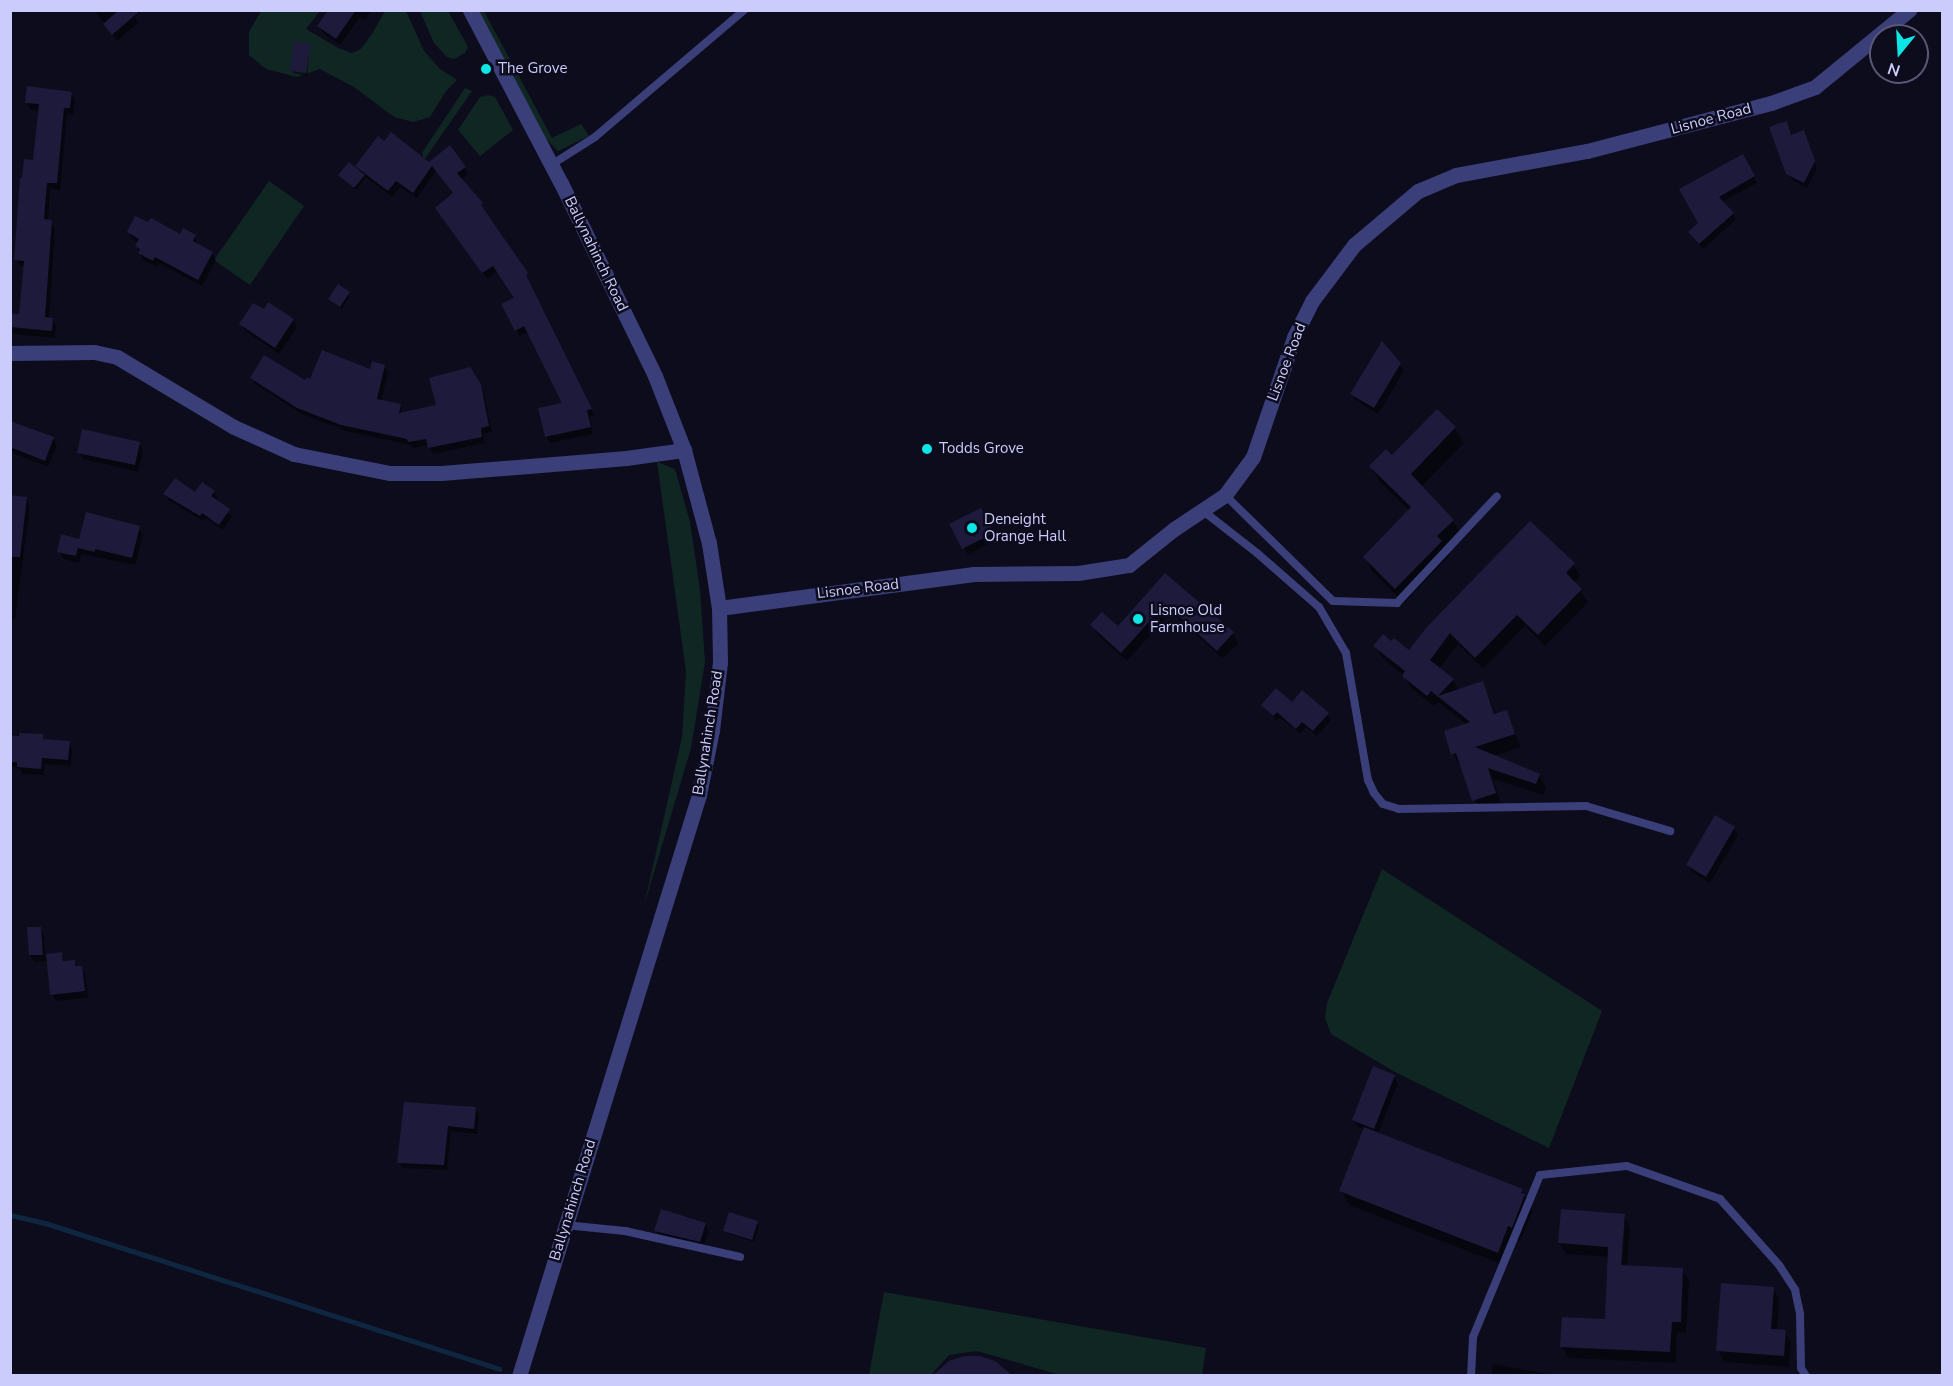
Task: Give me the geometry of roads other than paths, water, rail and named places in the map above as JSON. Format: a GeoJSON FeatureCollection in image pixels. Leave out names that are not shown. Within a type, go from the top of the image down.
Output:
{"type":"FeatureCollection","features":[{"type":"Feature","properties":{"kind":"street","name":"Ballynahinch Road"},"geometry":{"type":"LineString","coordinates":[[470,10],[620,300],[655,376],[684,450],[709,543],[719,608],[720,662],[712,730],[699,795],[519,1376]]}},
{"type":"Feature","properties":{"kind":"street","name":"Lisnoe Road"},"geometry":{"type":"LineString","coordinates":[[719,608],[974,574],[1078,573],[1129,565],[1225,495],[1253,457],[1294,338],[1312,301],[1354,245],[1418,191],[1456,175],[1587,151],[1771,103],[1815,87],[1909,10]]}},
{"type":"Feature","properties":{"kind":"street"},"geometry":{"type":"LineString","coordinates":[[10,354],[94,352],[117,357],[234,427],[294,454],[390,473],[441,473],[626,458],[684,450]]}},
{"type":"Feature","properties":{"kind":"lane"},"geometry":{"type":"LineString","coordinates":[[551,165],[595,137],[744,10]]}},
{"type":"Feature","properties":{"kind":"lane"},"geometry":{"type":"LineString","coordinates":[[1225,495],[1333,601],[1397,603],[1497,496]]}},
{"type":"Feature","properties":{"kind":"lane"},"geometry":{"type":"LineString","coordinates":[[1202,510],[1257,553],[1319,607],[1346,653],[1368,780],[1374,793],[1383,804],[1399,809],[1586,806],[1670,831]]}},
{"type":"Feature","properties":{"kind":"lane"},"geometry":{"type":"LineString","coordinates":[[1471,1376],[1473,1336],[1540,1175],[1627,1166],[1720,1199],[1779,1265],[1795,1290],[1800,1314],[1802,1368],[1806,1376]]}},
{"type":"Feature","properties":{"kind":"lane"},"geometry":{"type":"LineString","coordinates":[[565,1225],[625,1231],[740,1257]]}},
{"type":"Feature","properties":{"kind":"waterway"},"geometry":{"type":"LineString","coordinates":[[10,1215],[48,1224],[499,1369]]}},
{"type":"Feature","properties":{"kind":"place","name":"The Grove"},"geometry":{"type":"Point","coordinates":[486,69]}},
{"type":"Feature","properties":{"kind":"place","name":"Todds Grove"},"geometry":{"type":"Point","coordinates":[927,449]}},
{"type":"Feature","properties":{"kind":"place","name":"Deneight Orange Hall"},"geometry":{"type":"Point","coordinates":[972,528]}},
{"type":"Feature","properties":{"kind":"place","name":"Lisnoe Old Farmhouse"},"geometry":{"type":"Point","coordinates":[1138,619]}}]}
